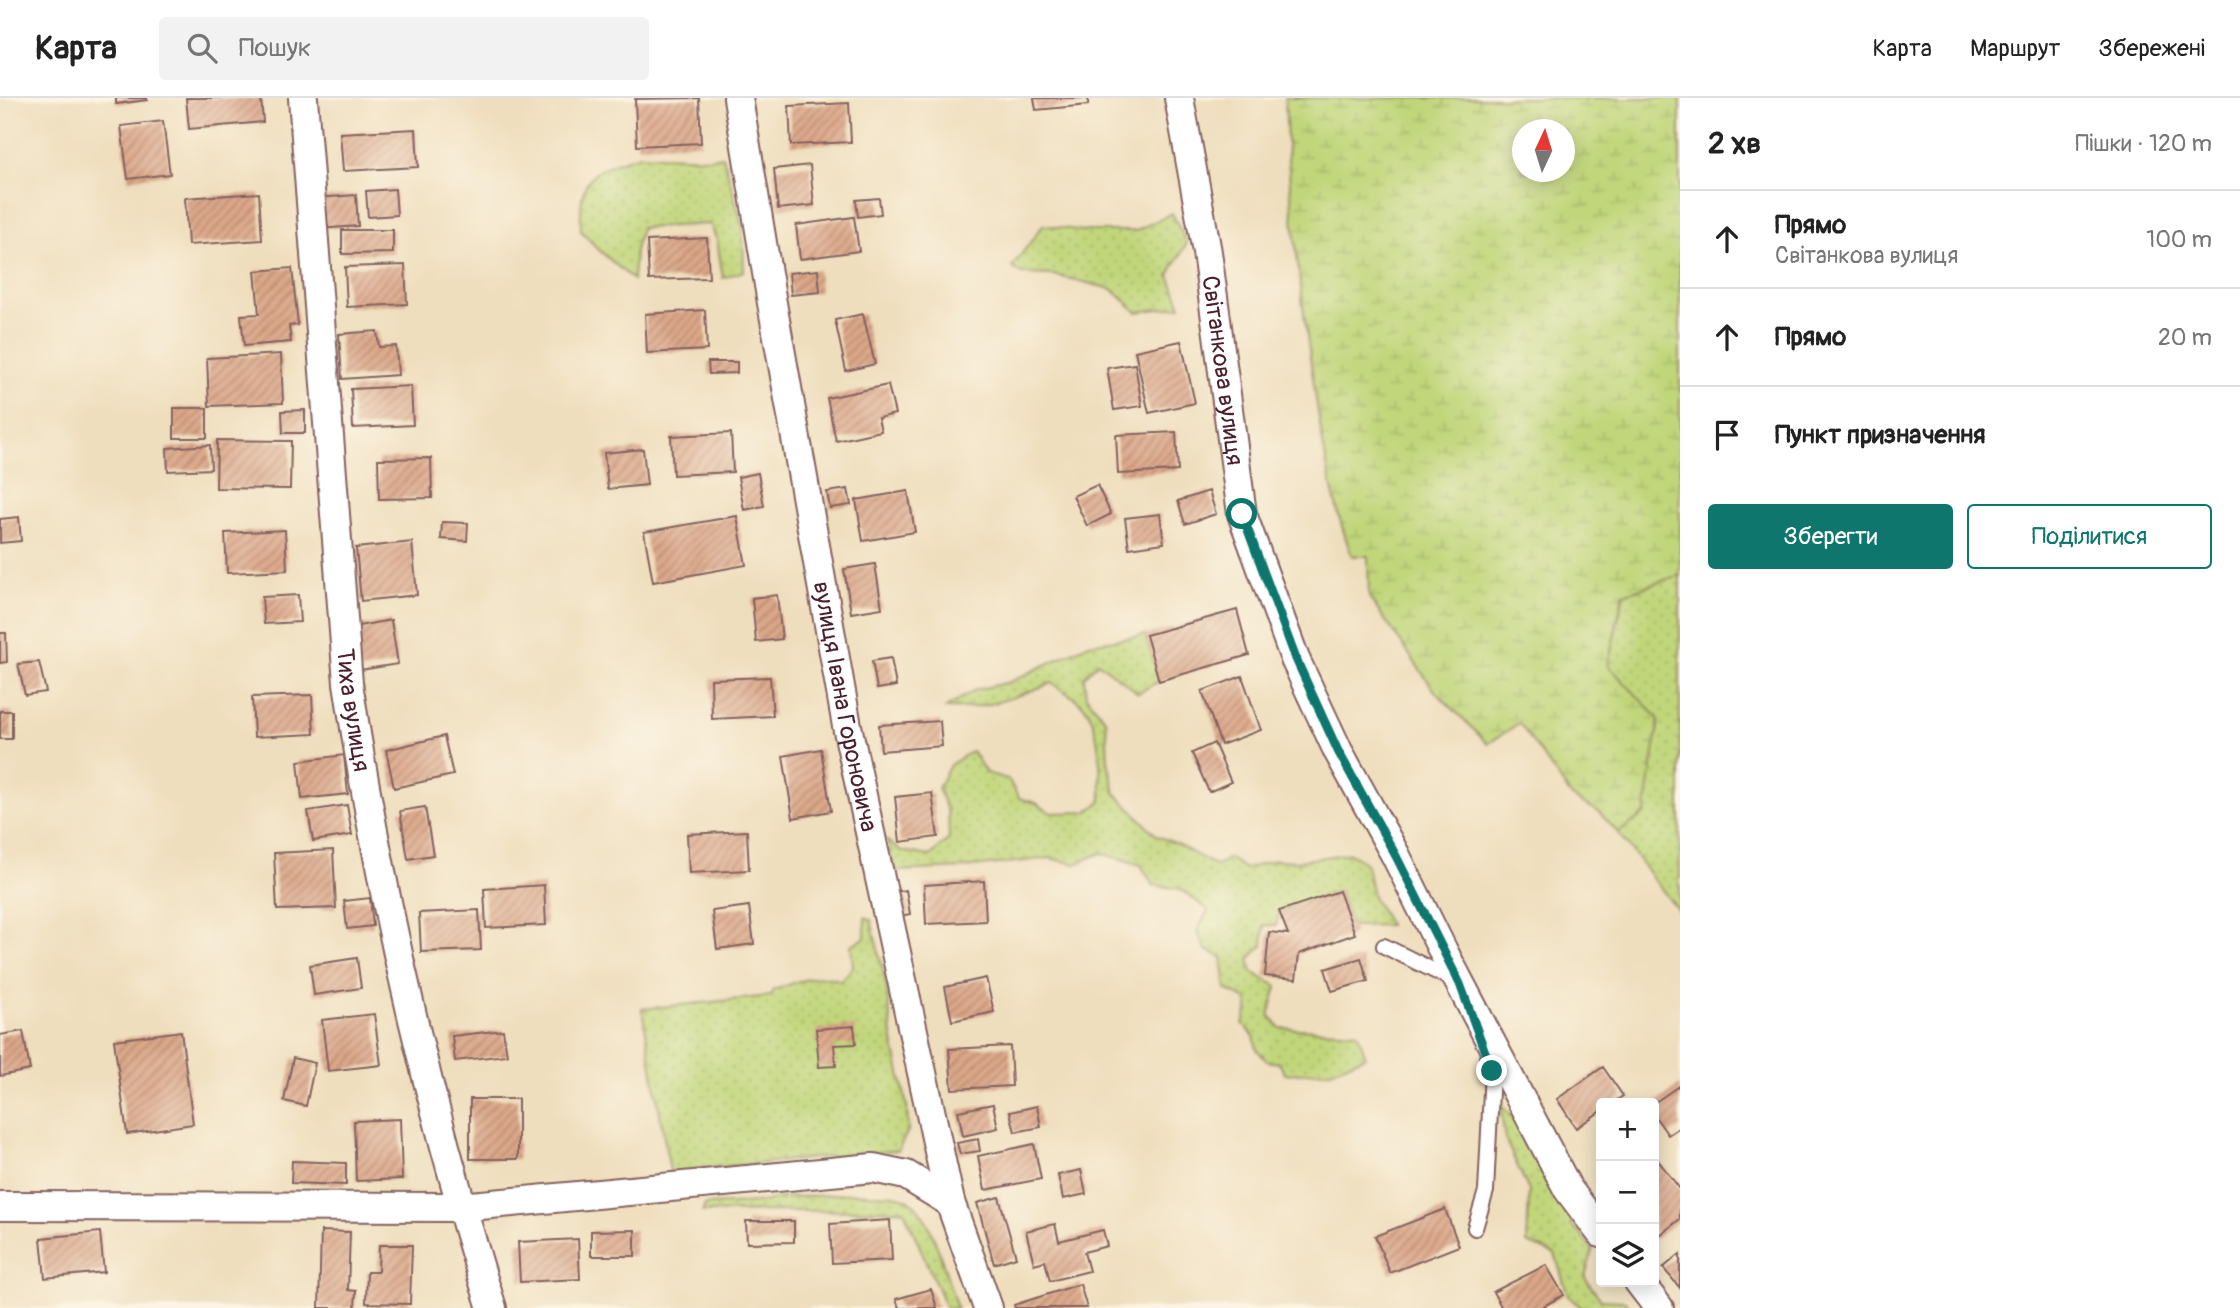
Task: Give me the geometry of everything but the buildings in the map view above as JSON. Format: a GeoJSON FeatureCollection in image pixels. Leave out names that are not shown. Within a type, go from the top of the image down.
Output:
{"type":"FeatureCollection","features":[{"type":"Feature","properties":{"kind":"street","name":"Тиха вулиця"},"geometry":{"type":"LineString","coordinates":[[303,98],[348,684],[379,867],[418,1039],[460,1207],[492,1308]]}},
{"type":"Feature","properties":{"kind":"street","name":"вулиця Івана Гороновича"},"geometry":{"type":"LineString","coordinates":[[738,98],[847,726],[950,1202],[988,1308]]}},
{"type":"Feature","properties":{"kind":"street","name":"Світанкова вулиця"},"geometry":{"type":"LineString","coordinates":[[1179,98],[1207,252],[1242,514],[1301,671],[1338,751],[1396,856],[1460,984],[1569,1189],[1596,1226]]}},
{"type":"Feature","properties":{"kind":"street"},"geometry":{"type":"LineString","coordinates":[[0,1206],[460,1207],[873,1168],[906,1175],[950,1202]]}},
{"type":"Feature","properties":{"kind":"street"},"geometry":{"type":"LineString","coordinates":[[1643,1287],[1659,1308]]}},
{"type":"Feature","properties":{"kind":"lane"},"geometry":{"type":"LineString","coordinates":[[1384,946],[1460,984],[1492,1071],[1486,1191],[1475,1228]]}},
{"type":"Feature","properties":{"kind":"green space"},"geometry":{"type":"Polygon","coordinates":[[[1285,98],[1680,98],[1680,575],[1623,594],[1608,665],[1659,719],[1645,813],[1618,833],[1599,812],[1572,797],[1519,723],[1488,744],[1435,691],[1369,597],[1368,556],[1352,556],[1331,485],[1306,331],[1291,198],[1285,98]]]}},
{"type":"Feature","properties":{"kind":"green space"},"geometry":{"type":"Polygon","coordinates":[[[640,155],[709,158],[723,156],[743,228],[744,271],[723,278],[717,240],[710,224],[641,228],[635,250],[633,280],[581,231],[582,197],[591,178],[598,171],[640,155]]]}},
{"type":"Feature","properties":{"kind":"green space"},"geometry":{"type":"Polygon","coordinates":[[[1172,213],[1187,243],[1169,275],[1181,306],[1137,312],[1112,289],[1054,275],[1021,274],[1012,267],[1043,225],[1083,231],[1136,231],[1172,213]]]}},
{"type":"Feature","properties":{"kind":"green space"},"geometry":{"type":"Polygon","coordinates":[[[1680,575],[1680,913],[1618,833],[1645,813],[1608,665],[1624,594],[1680,575]]]}},
{"type":"Feature","properties":{"kind":"green space"},"geometry":{"type":"Polygon","coordinates":[[[1146,635],[1159,681],[1138,693],[1098,662],[1084,677],[1086,696],[1106,720],[1108,761],[1115,793],[1157,836],[1216,866],[1229,858],[1245,869],[1275,860],[1299,861],[1350,853],[1366,864],[1374,899],[1389,925],[1352,926],[1339,891],[1280,911],[1276,926],[1264,925],[1263,945],[1249,959],[1252,972],[1277,986],[1269,1015],[1280,1028],[1357,1032],[1366,1056],[1331,1071],[1285,1074],[1279,1063],[1267,1061],[1257,1050],[1254,1036],[1243,1024],[1248,1008],[1247,1000],[1226,989],[1222,957],[1206,950],[1197,932],[1208,910],[1181,889],[1153,885],[1141,865],[1101,853],[1075,864],[1050,858],[964,868],[895,871],[887,841],[901,851],[930,856],[949,839],[948,813],[938,788],[950,765],[972,751],[986,773],[1008,779],[1019,798],[1036,803],[1051,813],[1086,812],[1101,802],[1099,754],[1092,719],[1080,702],[1052,683],[987,705],[946,708],[975,690],[1010,682],[1089,644],[1146,635]]]}},
{"type":"Feature","properties":{"kind":"green space"},"geometry":{"type":"Polygon","coordinates":[[[865,917],[871,920],[887,988],[892,1036],[907,1106],[908,1131],[898,1150],[670,1172],[642,1009],[771,996],[773,990],[816,978],[841,981],[853,967],[851,945],[865,938],[865,917]]]}},
{"type":"Feature","properties":{"kind":"green space"},"geometry":{"type":"Polygon","coordinates":[[[1500,1105],[1520,1123],[1539,1166],[1576,1218],[1571,1224],[1593,1249],[1585,1277],[1601,1300],[1625,1301],[1631,1308],[1582,1308],[1568,1296],[1555,1254],[1527,1243],[1529,1191],[1505,1139],[1500,1105]]]}},
{"type":"Feature","properties":{"kind":"green space"},"geometry":{"type":"Polygon","coordinates":[[[856,1193],[903,1197],[918,1208],[932,1234],[957,1308],[946,1308],[904,1210],[702,1212],[705,1205],[856,1193]]]}},
{"type":"Feature","properties":{"kind":"route"},"geometry":{"type":"LineString","coordinates":[[1242,514],[1296,659],[1338,751],[1396,856],[1460,984],[1492,1071]]}}]}
